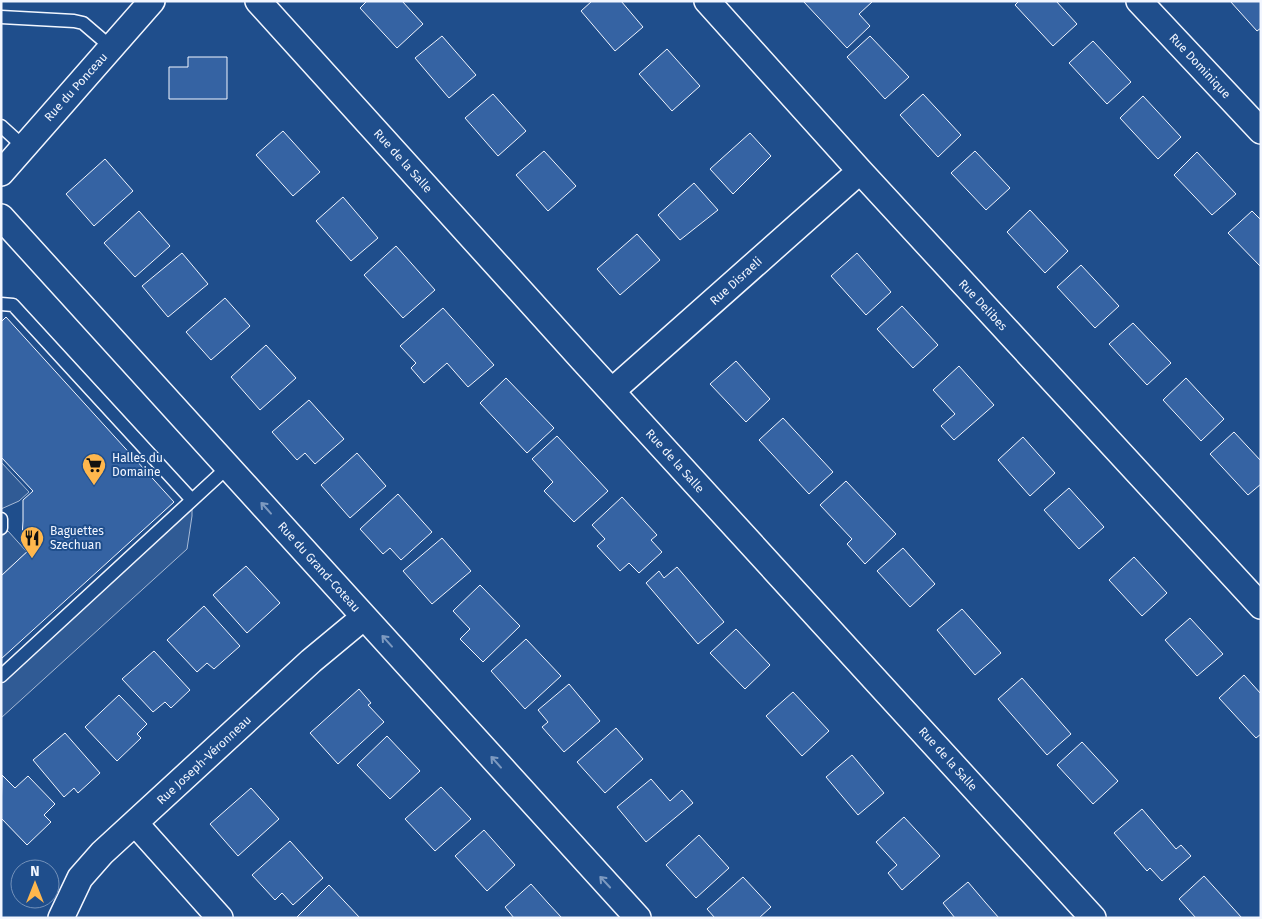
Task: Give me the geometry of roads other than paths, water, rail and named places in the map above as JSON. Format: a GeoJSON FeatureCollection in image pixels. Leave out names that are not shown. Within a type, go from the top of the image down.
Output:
{"type":"FeatureCollection","features":[{"type":"Feature","properties":{"kind":"street","name":"Rue du Ponceau"},"geometry":{"type":"LineString","coordinates":[[1,173],[152,1]]}},
{"type":"Feature","properties":{"kind":"street","name":"Rue de la Salle"},"geometry":{"type":"LineString","coordinates":[[258,1],[1094,918]]}},
{"type":"Feature","properties":{"kind":"street","name":"Rue Delibes"},"geometry":{"type":"LineString","coordinates":[[707,1],[860,171],[1261,606]]}},
{"type":"Feature","properties":{"kind":"street","name":"Rue Dominique"},"geometry":{"type":"LineString","coordinates":[[1140,1],[1261,130]]}},
{"type":"Feature","properties":{"kind":"street","name":"Rue Disraeli"},"geometry":{"type":"LineString","coordinates":[[612,390],[860,171]]}},
{"type":"Feature","properties":{"kind":"street","name":"Rue du Grand-Coteau"},"geometry":{"type":"LineString","coordinates":[[1,217],[638,918]]}},
{"type":"Feature","properties":{"kind":"street","name":"Rue Joseph-Véronneau"},"geometry":{"type":"LineString","coordinates":[[61,918],[80,878],[102,853],[311,661],[364,617]]}},
{"type":"Feature","properties":{"kind":"street"},"geometry":{"type":"LineString","coordinates":[[135,823],[220,918]]}},
{"type":"Feature","properties":{"kind":"lane"},"geometry":{"type":"LineString","coordinates":[[1,17],[64,20],[83,23],[112,47]]}},
{"type":"Feature","properties":{"kind":"lane"},"geometry":{"type":"LineString","coordinates":[[1,126],[23,146]]}},
{"type":"Feature","properties":{"kind":"lane"},"geometry":{"type":"LineString","coordinates":[[1,304],[13,305],[192,500]]}},
{"type":"Feature","properties":{"kind":"lane"},"geometry":{"type":"LineString","coordinates":[[1,676],[228,467]]}},
{"type":"Feature","properties":{"kind":"lane"},"geometry":{"type":"LineString","coordinates":[[1,519],[1,528]]}},
{"type":"Feature","properties":{"kind":"place","name":"Halles du Domaine"},"geometry":{"type":"Point","coordinates":[94,486]}},
{"type":"Feature","properties":{"kind":"place","name":"Baguettes Szechuan"},"geometry":{"type":"Point","coordinates":[32,559]}}]}
